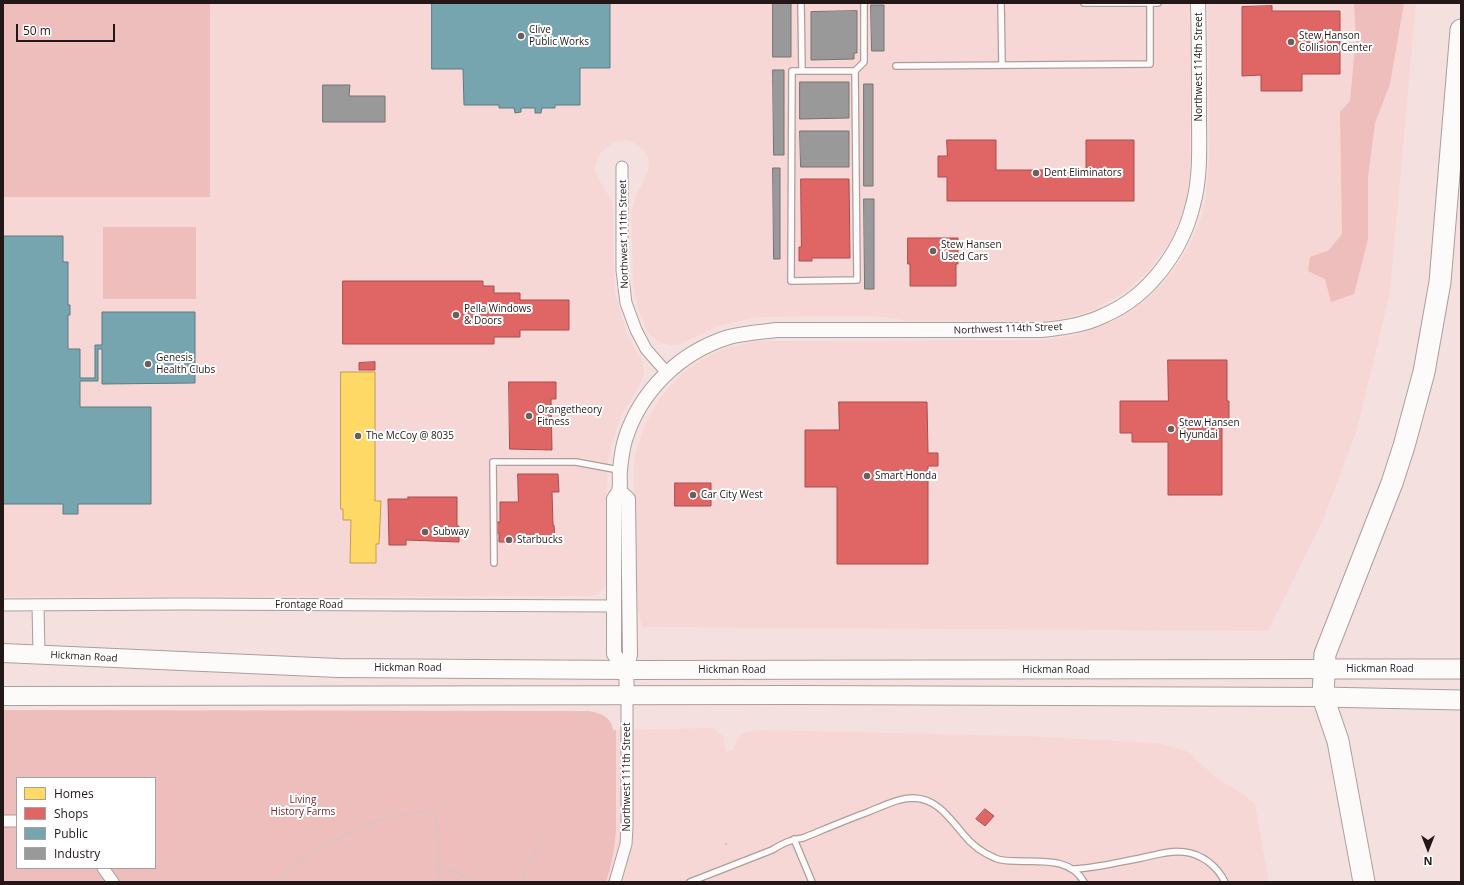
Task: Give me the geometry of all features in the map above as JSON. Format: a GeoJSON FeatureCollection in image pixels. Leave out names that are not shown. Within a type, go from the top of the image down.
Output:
{"type":"FeatureCollection","features":[{"type":"Feature","properties":{"kind":"highway"},"geometry":{"type":"LineString","coordinates":[[1364,882],[1338,742],[1323,697],[1323,668],[1325,654],[1392,483],[1404,446],[1424,372],[1440,282],[1461,30]]}},
{"type":"Feature","properties":{"kind":"highway","name":"Hickman Road"},"geometry":{"type":"LineString","coordinates":[[1323,668],[1461,669]]}},
{"type":"Feature","properties":{"kind":"highway"},"geometry":{"type":"LineString","coordinates":[[1323,697],[1461,700]]}},
{"type":"Feature","properties":{"kind":"main road","name":"Hickman Road"},"geometry":{"type":"LineString","coordinates":[[3,653],[338,668],[626,670],[1323,668]]}},
{"type":"Feature","properties":{"kind":"main road"},"geometry":{"type":"LineString","coordinates":[[3,696],[394,697],[627,695],[1323,697]]}},
{"type":"Feature","properties":{"kind":"street","name":"Northwest 114th Street"},"geometry":{"type":"LineString","coordinates":[[667,373],[690,355],[711,344],[729,337],[750,333],[777,330],[1041,330],[1073,326],[1090,321],[1106,315],[1121,306],[1143,290],[1167,262],[1187,226],[1193,206],[1198,183],[1199,153],[1198,3]]}},
{"type":"Feature","properties":{"kind":"street","name":"Northwest 111th Street"},"geometry":{"type":"LineString","coordinates":[[622,167],[622,270],[626,303],[636,330],[646,349],[667,373]]}},
{"type":"Feature","properties":{"kind":"street"},"geometry":{"type":"LineString","coordinates":[[626,670],[614,654],[614,499],[619,491],[622,453],[628,432],[642,403],[654,385],[667,373]]}},
{"type":"Feature","properties":{"kind":"street","name":"Northwest 111th Street"},"geometry":{"type":"LineString","coordinates":[[615,882],[626,844],[626,670],[630,654],[628,499],[619,491]]}},
{"type":"Feature","properties":{"kind":"street","name":"Frontage Road"},"geometry":{"type":"LineString","coordinates":[[3,605],[182,604],[615,606]]}},
{"type":"Feature","properties":{"kind":"street"},"geometry":{"type":"LineString","coordinates":[[38,605],[39,654]]}},
{"type":"Feature","properties":{"kind":"street"},"geometry":{"type":"LineString","coordinates":[[3,821],[16,821]]}},
{"type":"Feature","properties":{"kind":"street"},"geometry":{"type":"LineString","coordinates":[[104,869],[113,882]]}},
{"type":"Feature","properties":{"kind":"lane"},"geometry":{"type":"LineString","coordinates":[[801,3],[802,71]]}},
{"type":"Feature","properties":{"kind":"lane"},"geometry":{"type":"LineString","coordinates":[[855,71],[857,280],[792,281],[792,71],[855,71],[864,62],[864,3]]}},
{"type":"Feature","properties":{"kind":"lane"},"geometry":{"type":"LineString","coordinates":[[1001,3],[1002,64]]}},
{"type":"Feature","properties":{"kind":"lane"},"geometry":{"type":"LineString","coordinates":[[1084,3],[1158,3]]}},
{"type":"Feature","properties":{"kind":"lane"},"geometry":{"type":"LineString","coordinates":[[896,66],[1150,64],[1150,3]]}},
{"type":"Feature","properties":{"kind":"lane"},"geometry":{"type":"LineString","coordinates":[[494,563],[493,462],[576,462],[620,470]]}},
{"type":"Feature","properties":{"kind":"lane"},"geometry":{"type":"LineString","coordinates":[[690,882],[772,850],[785,842],[803,838],[896,801],[908,798],[928,801],[940,808],[970,842],[983,852],[997,859],[1057,863],[1074,869],[1092,868],[1169,852],[1184,852],[1196,855],[1211,864],[1221,874],[1225,882]]}},
{"type":"Feature","properties":{"kind":"lane"},"geometry":{"type":"LineString","coordinates":[[794,839],[812,882]]}},
{"type":"Feature","properties":{"kind":"lane"},"geometry":{"type":"LineString","coordinates":[[1074,869],[1084,882]]}},
{"type":"Feature","properties":{"kind":"path"},"geometry":{"type":"LineString","coordinates":[[275,882],[309,854],[354,830],[385,818],[421,812],[435,814],[438,829],[438,882]]}},
{"type":"Feature","properties":{"kind":"path"},"geometry":{"type":"LineString","coordinates":[[521,882],[537,848],[546,834]]}},
{"type":"Feature","properties":{"kind":"path"},"geometry":{"type":"LineString","coordinates":[[438,867],[455,871],[471,882]]}},
{"type":"Feature","properties":{"kind":"path"},"geometry":{"type":"LineString","coordinates":[[434,882],[438,878]]}},
{"type":"Feature","properties":{"kind":"path"},"geometry":{"type":"LineString","coordinates":[[209,879],[218,882]]}},
{"type":"Feature","properties":{"kind":"shaded area"},"geometry":{"type":"Polygon","coordinates":[[[210,3],[1190,3],[1190,171],[1187,194],[1183,212],[1170,242],[1151,268],[1129,289],[1093,310],[1080,314],[1056,320],[1041,321],[908,321],[885,317],[858,316],[757,317],[719,326],[679,345],[669,345],[659,342],[648,333],[638,309],[633,284],[631,213],[636,196],[649,169],[648,158],[644,151],[632,142],[626,140],[613,142],[599,155],[595,166],[595,172],[612,202],[615,292],[627,334],[643,363],[644,376],[624,411],[616,430],[608,461],[607,579],[605,586],[599,593],[593,596],[3,597],[3,197],[210,197],[210,3]]]}},
{"type":"Feature","properties":{"kind":"shaded area"},"geometry":{"type":"Polygon","coordinates":[[[1208,3],[1416,3],[1390,292],[1357,430],[1323,520],[1268,631],[642,627],[636,601],[634,570],[635,456],[644,427],[659,399],[683,373],[700,361],[714,353],[730,347],[756,341],[1042,340],[1064,337],[1079,334],[1117,319],[1133,310],[1164,282],[1190,245],[1202,215],[1206,197],[1209,158],[1208,3]]]}},
{"type":"Feature","properties":{"kind":"shaded area"},"geometry":{"type":"Polygon","coordinates":[[[713,728],[724,737],[725,750],[727,752],[734,749],[737,739],[743,733],[762,730],[1025,736],[1157,743],[1189,752],[1216,778],[1243,794],[1255,804],[1269,882],[590,882],[603,730],[713,728]]]}},
{"type":"Feature","properties":{"kind":"green space"},"geometry":{"type":"Polygon","coordinates":[[[3,3],[210,3],[210,197],[3,197],[3,3]]]}},
{"type":"Feature","properties":{"kind":"green space"},"geometry":{"type":"Polygon","coordinates":[[[1354,3],[1404,3],[1390,84],[1375,123],[1368,177],[1368,239],[1354,294],[1331,302],[1325,279],[1308,271],[1310,257],[1329,250],[1342,234],[1340,112],[1350,101],[1356,36],[1354,3]]]}},
{"type":"Feature","properties":{"kind":"green space"},"geometry":{"type":"Polygon","coordinates":[[[103,227],[196,227],[196,299],[103,299],[103,227]]]}},
{"type":"Feature","properties":{"kind":"green space","name":"Living History Farms"},"geometry":{"type":"Polygon","coordinates":[[[3,710],[589,711],[597,713],[605,716],[610,722],[613,730],[616,730],[616,828],[613,855],[606,882],[3,882],[3,710]]]}},
{"type":"Feature","properties":{"kind":"building: Homes","name":"The McCoy @ 8035"},"geometry":{"type":"Polygon","coordinates":[[[341,372],[375,372],[375,501],[381,501],[379,544],[376,544],[376,563],[350,563],[351,520],[343,520],[343,509],[341,509],[341,372]]]}},
{"type":"Feature","properties":{"kind":"building: Shops","name":"Stew Hanson Collision Center"},"geometry":{"type":"Polygon","coordinates":[[[1272,6],[1272,11],[1340,11],[1340,74],[1302,74],[1302,91],[1261,91],[1261,75],[1242,76],[1242,7],[1272,6]]]}},
{"type":"Feature","properties":{"kind":"building: Shops","name":"Dent Eliminators"},"geometry":{"type":"Polygon","coordinates":[[[947,140],[996,140],[996,170],[1086,170],[1086,140],[1134,140],[1134,201],[947,201],[947,177],[938,177],[938,156],[947,156],[947,140]]]}},
{"type":"Feature","properties":{"kind":"building: Shops"},"geometry":{"type":"Polygon","coordinates":[[[801,179],[849,179],[850,258],[812,258],[812,261],[799,261],[799,247],[801,247],[801,179]]]}},
{"type":"Feature","properties":{"kind":"building: Shops","name":"Stew Hansen Used Cars"},"geometry":{"type":"Polygon","coordinates":[[[908,238],[958,238],[956,286],[910,286],[908,238]]]}},
{"type":"Feature","properties":{"kind":"building: Shops","name":"Pella Windows & Doors"},"geometry":{"type":"Polygon","coordinates":[[[343,281],[483,281],[483,286],[494,286],[494,293],[520,293],[520,300],[569,300],[569,330],[520,330],[520,337],[494,337],[494,344],[343,344],[343,281]]]}},
{"type":"Feature","properties":{"kind":"building: Shops","name":"Stew Hansen Hyundai"},"geometry":{"type":"Polygon","coordinates":[[[1168,360],[1227,360],[1227,401],[1229,401],[1229,426],[1222,426],[1222,495],[1168,495],[1168,442],[1132,442],[1132,433],[1120,433],[1120,401],[1168,401],[1168,360]]]}},
{"type":"Feature","properties":{"kind":"building: Shops"},"geometry":{"type":"Polygon","coordinates":[[[375,362],[375,370],[359,370],[359,363],[375,362]]]}},
{"type":"Feature","properties":{"kind":"building: Shops"},"geometry":{"type":"Polygon","coordinates":[[[509,382],[556,382],[556,399],[551,399],[552,450],[510,449],[509,382]]]}},
{"type":"Feature","properties":{"kind":"building: Shops","name":"Smart Honda"},"geometry":{"type":"Polygon","coordinates":[[[839,402],[927,402],[928,453],[938,453],[938,466],[928,466],[928,564],[837,564],[837,487],[805,487],[805,430],[839,430],[839,402]]]}},
{"type":"Feature","properties":{"kind":"building: Shops"},"geometry":{"type":"Polygon","coordinates":[[[518,474],[558,474],[559,492],[552,492],[555,541],[542,541],[542,539],[520,540],[520,542],[499,542],[499,533],[496,533],[496,522],[500,522],[500,502],[518,502],[518,474]]]}},
{"type":"Feature","properties":{"kind":"building: Shops","name":"Car City West"},"geometry":{"type":"Polygon","coordinates":[[[675,483],[711,483],[711,506],[675,506],[675,483]]]}},
{"type":"Feature","properties":{"kind":"building: Shops"},"geometry":{"type":"Polygon","coordinates":[[[408,497],[457,497],[457,526],[459,526],[459,542],[406,540],[406,545],[389,545],[388,499],[408,499],[408,497]]]}},
{"type":"Feature","properties":{"kind":"building: Shops"},"geometry":{"type":"Polygon","coordinates":[[[985,809],[994,816],[985,826],[976,819],[985,809]]]}},
{"type":"Feature","properties":{"kind":"building: Public","name":"Clive Public Works"},"geometry":{"type":"Polygon","coordinates":[[[432,3],[610,3],[610,68],[580,68],[580,105],[555,105],[555,108],[542,108],[541,113],[535,113],[535,108],[521,108],[521,112],[515,113],[514,108],[499,108],[499,105],[464,105],[463,69],[432,69],[432,3]]]}},
{"type":"Feature","properties":{"kind":"building: Public","name":"Genesis Health Clubs"},"geometry":{"type":"Polygon","coordinates":[[[3,236],[63,236],[63,262],[68,262],[68,305],[70,305],[70,315],[68,315],[68,349],[80,349],[80,378],[95,378],[95,345],[102,345],[102,312],[195,312],[195,383],[102,384],[102,349],[98,349],[98,381],[80,381],[80,407],[151,407],[151,504],[78,504],[78,514],[63,514],[63,504],[3,504],[3,236]]]}},
{"type":"Feature","properties":{"kind":"building: Industry"},"geometry":{"type":"Polygon","coordinates":[[[773,3],[791,3],[791,57],[773,57],[773,3]]]}},
{"type":"Feature","properties":{"kind":"building: Industry"},"geometry":{"type":"Polygon","coordinates":[[[871,5],[884,5],[884,51],[872,51],[871,5]]]}},
{"type":"Feature","properties":{"kind":"building: Industry"},"geometry":{"type":"Polygon","coordinates":[[[857,11],[857,53],[854,53],[854,59],[811,60],[811,12],[857,11]]]}},
{"type":"Feature","properties":{"kind":"building: Industry"},"geometry":{"type":"Polygon","coordinates":[[[773,70],[784,70],[784,155],[774,155],[773,70]]]}},
{"type":"Feature","properties":{"kind":"building: Industry"},"geometry":{"type":"Polygon","coordinates":[[[800,82],[849,82],[849,118],[800,119],[800,82]]]}},
{"type":"Feature","properties":{"kind":"building: Industry"},"geometry":{"type":"Polygon","coordinates":[[[864,84],[873,84],[873,186],[864,186],[864,84]]]}},
{"type":"Feature","properties":{"kind":"building: Industry"},"geometry":{"type":"Polygon","coordinates":[[[323,85],[350,85],[349,96],[385,96],[385,122],[323,122],[323,85]]]}},
{"type":"Feature","properties":{"kind":"building: Industry"},"geometry":{"type":"Polygon","coordinates":[[[800,131],[849,131],[849,167],[801,167],[800,131]]]}},
{"type":"Feature","properties":{"kind":"building: Industry"},"geometry":{"type":"Polygon","coordinates":[[[773,168],[780,168],[780,259],[774,259],[773,168]]]}},
{"type":"Feature","properties":{"kind":"building: Industry"},"geometry":{"type":"Polygon","coordinates":[[[864,199],[874,199],[874,289],[865,289],[864,199]]]}},
{"type":"Feature","properties":{"kind":"place","name":"Clive Public Works"},"geometry":{"type":"Point","coordinates":[521,36]}},
{"type":"Feature","properties":{"kind":"place","name":"Stew Hanson Collision Center"},"geometry":{"type":"Point","coordinates":[1291,42]}},
{"type":"Feature","properties":{"kind":"place","name":"Dent Eliminators"},"geometry":{"type":"Point","coordinates":[1036,173]}},
{"type":"Feature","properties":{"kind":"place","name":"Stew Hansen Used Cars"},"geometry":{"type":"Point","coordinates":[933,251]}},
{"type":"Feature","properties":{"kind":"place","name":"Pella Windows & Doors"},"geometry":{"type":"Point","coordinates":[456,315]}},
{"type":"Feature","properties":{"kind":"place","name":"Genesis Health Clubs"},"geometry":{"type":"Point","coordinates":[148,364]}},
{"type":"Feature","properties":{"kind":"place","name":"Orangetheory Fitness"},"geometry":{"type":"Point","coordinates":[529,416]}},
{"type":"Feature","properties":{"kind":"place","name":"Stew Hansen Hyundai"},"geometry":{"type":"Point","coordinates":[1171,429]}},
{"type":"Feature","properties":{"kind":"place","name":"The McCoy @ 8035"},"geometry":{"type":"Point","coordinates":[358,436]}},
{"type":"Feature","properties":{"kind":"place","name":"Smart Honda"},"geometry":{"type":"Point","coordinates":[867,476]}},
{"type":"Feature","properties":{"kind":"place","name":"Car City West"},"geometry":{"type":"Point","coordinates":[693,495]}},
{"type":"Feature","properties":{"kind":"place","name":"Subway"},"geometry":{"type":"Point","coordinates":[425,532]}},
{"type":"Feature","properties":{"kind":"place","name":"Starbucks"},"geometry":{"type":"Point","coordinates":[509,540]}}]}
